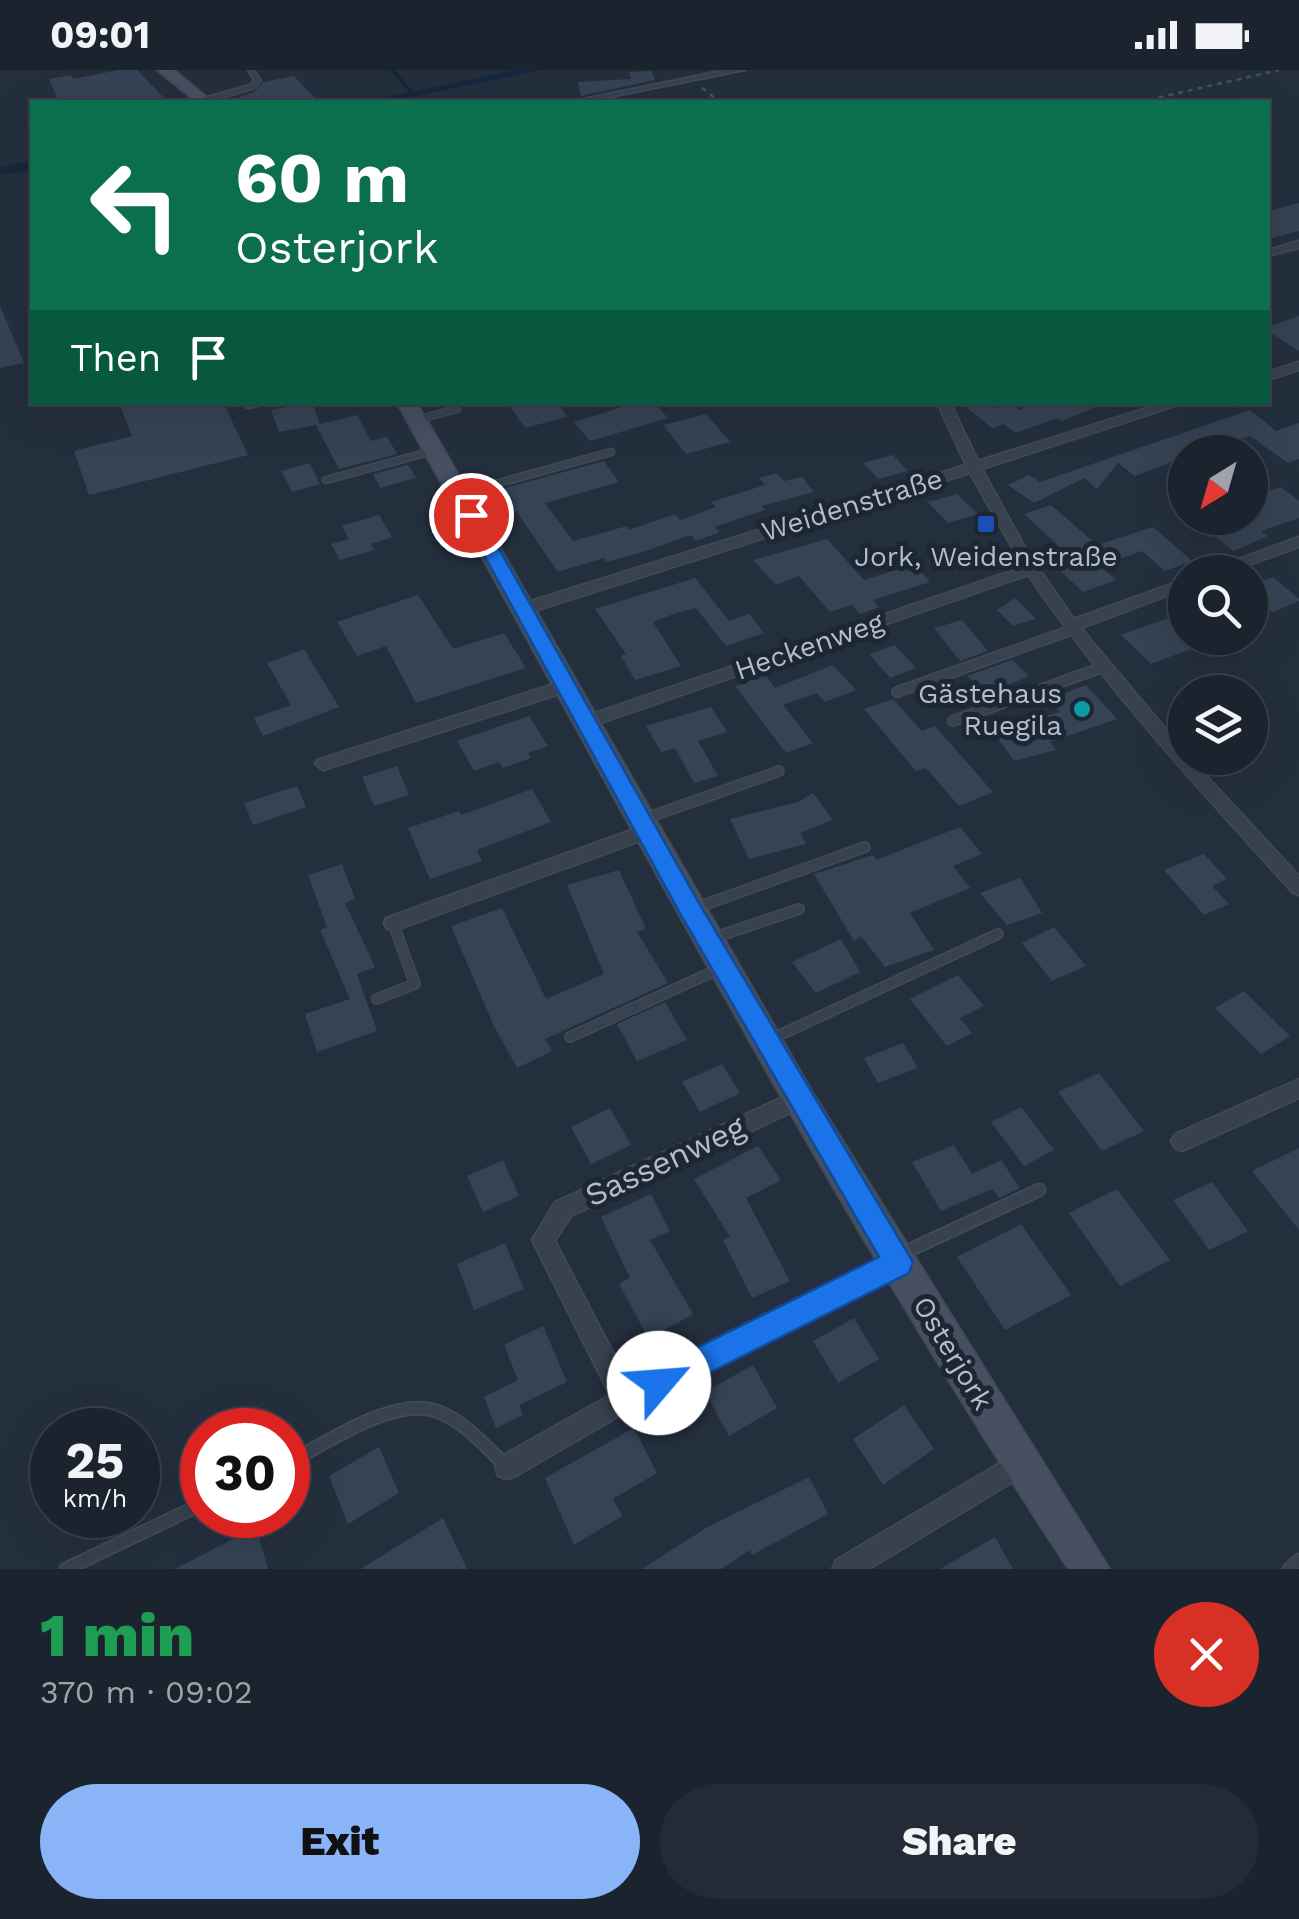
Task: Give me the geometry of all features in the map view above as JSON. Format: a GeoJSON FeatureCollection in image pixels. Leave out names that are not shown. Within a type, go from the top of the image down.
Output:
{"type":"FeatureCollection","features":[{"type":"Feature","properties":{"kind":"main road"},"geometry":{"type":"LineString","coordinates":[[165,70],[198,100]]}},
{"type":"Feature","properties":{"kind":"main road","name":"Osterjork"},"geometry":{"type":"LineString","coordinates":[[411,411],[690,910],[800,1098],[1020,1462],[1091,1569]]}},
{"type":"Feature","properties":{"kind":"street"},"geometry":{"type":"LineString","coordinates":[[584,100],[740,70]]}},
{"type":"Feature","properties":{"kind":"street"},"geometry":{"type":"LineString","coordinates":[[1270,252],[1299,244]]}},
{"type":"Feature","properties":{"kind":"street"},"geometry":{"type":"LineString","coordinates":[[1270,375],[1299,366]]}},
{"type":"Feature","properties":{"kind":"street"},"geometry":{"type":"LineString","coordinates":[[944,405],[974,467],[1032,569],[1072,627],[1299,888]]}},
{"type":"Feature","properties":{"kind":"street","name":"Weidenstraße"},"geometry":{"type":"LineString","coordinates":[[523,608],[1171,405]]}},
{"type":"Feature","properties":{"kind":"street"},"geometry":{"type":"LineString","coordinates":[[1263,555],[1299,542]]}},
{"type":"Feature","properties":{"kind":"street","name":"Heckenweg"},"geometry":{"type":"LineString","coordinates":[[586,722],[1032,569]]}},
{"type":"Feature","properties":{"kind":"street"},"geometry":{"type":"LineString","coordinates":[[1072,627],[1168,590]]}},
{"type":"Feature","properties":{"kind":"street"},"geometry":{"type":"LineString","coordinates":[[322,764],[566,686]]}},
{"type":"Feature","properties":{"kind":"street"},"geometry":{"type":"LineString","coordinates":[[392,923],[645,825]]}},
{"type":"Feature","properties":{"kind":"street"},"geometry":{"type":"LineString","coordinates":[[1182,1141],[1299,1088]]}},
{"type":"Feature","properties":{"kind":"street","name":"Sassenweg"},"geometry":{"type":"LineString","coordinates":[[625,1400],[543,1240],[563,1209],[800,1098]]}},
{"type":"Feature","properties":{"kind":"street"},"geometry":{"type":"LineString","coordinates":[[507,1467],[625,1400],[896,1260]]}},
{"type":"Feature","properties":{"kind":"street"},"geometry":{"type":"LineString","coordinates":[[845,1569],[1020,1462]]}},
{"type":"Feature","properties":{"kind":"lane"},"geometry":{"type":"LineString","coordinates":[[207,100],[252,87],[258,81],[250,70]]}},
{"type":"Feature","properties":{"kind":"lane"},"geometry":{"type":"LineString","coordinates":[[411,411],[457,409]]}},
{"type":"Feature","properties":{"kind":"lane"},"geometry":{"type":"LineString","coordinates":[[326,480],[432,451]]}},
{"type":"Feature","properties":{"kind":"lane"},"geometry":{"type":"LineString","coordinates":[[460,494],[612,452]]}},
{"type":"Feature","properties":{"kind":"lane"},"geometry":{"type":"LineString","coordinates":[[896,692],[1072,627]]}},
{"type":"Feature","properties":{"kind":"lane"},"geometry":{"type":"LineString","coordinates":[[954,720],[1104,666]]}},
{"type":"Feature","properties":{"kind":"lane"},"geometry":{"type":"LineString","coordinates":[[645,825],[779,771]]}},
{"type":"Feature","properties":{"kind":"lane"},"geometry":{"type":"LineString","coordinates":[[690,910],[864,847]]}},
{"type":"Feature","properties":{"kind":"lane"},"geometry":{"type":"LineString","coordinates":[[570,1037],[799,909]]}},
{"type":"Feature","properties":{"kind":"lane"},"geometry":{"type":"LineString","coordinates":[[377,999],[415,984],[392,923]]}},
{"type":"Feature","properties":{"kind":"lane"},"geometry":{"type":"LineString","coordinates":[[767,1041],[998,934]]}},
{"type":"Feature","properties":{"kind":"lane"},"geometry":{"type":"LineString","coordinates":[[896,1260],[1039,1190]]}},
{"type":"Feature","properties":{"kind":"lane"},"geometry":{"type":"LineString","coordinates":[[310,1452],[394,1411],[429,1408],[466,1430],[507,1467]]}},
{"type":"Feature","properties":{"kind":"lane"},"geometry":{"type":"LineString","coordinates":[[66,1569],[180,1515]]}},
{"type":"Feature","properties":{"kind":"lane"},"geometry":{"type":"LineString","coordinates":[[1289,1569],[1299,1560]]}},
{"type":"Feature","properties":{"kind":"path"},"geometry":{"type":"LineString","coordinates":[[1148,100],[1279,70]]}},
{"type":"Feature","properties":{"kind":"building"},"geometry":{"type":"Polygon","coordinates":[[[137,70],[166,100],[58,100],[49,79],[71,75],[73,79],[137,70]]]}},
{"type":"Feature","properties":{"kind":"building"},"geometry":{"type":"Polygon","coordinates":[[[651,71],[655,80],[581,96],[578,82],[631,79],[629,72],[651,71]]]}},
{"type":"Feature","properties":{"kind":"building"},"geometry":{"type":"Polygon","coordinates":[[[294,76],[316,100],[237,98],[254,92],[264,82],[294,76]]]}},
{"type":"Feature","properties":{"kind":"building"},"geometry":{"type":"Polygon","coordinates":[[[1299,203],[1299,231],[1270,238],[1270,210],[1299,203]]]}},
{"type":"Feature","properties":{"kind":"building"},"geometry":{"type":"Polygon","coordinates":[[[0,306],[24,363],[0,368],[0,306]]]}},
{"type":"Feature","properties":{"kind":"building"},"geometry":{"type":"Polygon","coordinates":[[[1299,316],[1299,351],[1270,332],[1270,326],[1299,316]]]}},
{"type":"Feature","properties":{"kind":"building"},"geometry":{"type":"Polygon","coordinates":[[[224,405],[248,455],[89,495],[74,451],[132,436],[120,406],[224,405]]]}},
{"type":"Feature","properties":{"kind":"building"},"geometry":{"type":"Polygon","coordinates":[[[313,405],[320,424],[358,415],[370,441],[387,437],[397,454],[339,469],[316,425],[279,432],[271,410],[313,405]]]}},
{"type":"Feature","properties":{"kind":"building"},"geometry":{"type":"Polygon","coordinates":[[[509,405],[559,405],[567,417],[525,428],[509,405]]]}},
{"type":"Feature","properties":{"kind":"building"},"geometry":{"type":"Polygon","coordinates":[[[628,405],[656,405],[668,418],[590,441],[574,422],[628,405]]]}},
{"type":"Feature","properties":{"kind":"building"},"geometry":{"type":"Polygon","coordinates":[[[1013,405],[1019,410],[1029,405],[1100,405],[1062,421],[1057,418],[1016,433],[1004,424],[992,428],[967,408],[1013,405]]]}},
{"type":"Feature","properties":{"kind":"building"},"geometry":{"type":"Polygon","coordinates":[[[1250,410],[1276,431],[1299,423],[1299,459],[1288,463],[1268,449],[1268,435],[1177,435],[1250,410]]]}},
{"type":"Feature","properties":{"kind":"building"},"geometry":{"type":"Polygon","coordinates":[[[706,414],[730,442],[686,454],[663,425],[706,414]]]}},
{"type":"Feature","properties":{"kind":"building"},"geometry":{"type":"Polygon","coordinates":[[[1168,438],[1168,463],[1135,476],[1118,463],[1097,489],[1084,478],[1034,503],[1008,485],[1029,475],[1040,482],[1168,438]]]}},
{"type":"Feature","properties":{"kind":"building"},"geometry":{"type":"Polygon","coordinates":[[[893,455],[908,471],[878,479],[863,463],[893,455]]]}},
{"type":"Feature","properties":{"kind":"building"},"geometry":{"type":"Polygon","coordinates":[[[604,461],[619,482],[545,503],[573,541],[627,526],[629,530],[675,514],[680,520],[716,507],[711,502],[765,485],[759,478],[777,473],[784,481],[802,477],[814,492],[761,506],[765,510],[714,527],[720,532],[696,541],[691,535],[640,553],[606,562],[604,558],[558,572],[516,511],[509,513],[494,491],[604,461]]]}},
{"type":"Feature","properties":{"kind":"building"},"geometry":{"type":"Polygon","coordinates":[[[309,463],[320,484],[292,492],[281,471],[309,463]]]}},
{"type":"Feature","properties":{"kind":"building"},"geometry":{"type":"Polygon","coordinates":[[[408,465],[416,478],[380,488],[373,474],[408,465]]]}},
{"type":"Feature","properties":{"kind":"building"},"geometry":{"type":"Polygon","coordinates":[[[1281,487],[1299,501],[1299,518],[1268,529],[1268,491],[1281,487]]]}},
{"type":"Feature","properties":{"kind":"building"},"geometry":{"type":"Polygon","coordinates":[[[957,494],[978,514],[948,523],[928,502],[957,494]]]}},
{"type":"Feature","properties":{"kind":"building"},"geometry":{"type":"Polygon","coordinates":[[[1051,505],[1097,545],[1153,527],[1185,555],[1168,555],[1165,571],[1142,551],[1100,566],[1116,580],[1083,592],[1046,558],[1065,552],[1024,514],[1051,505]]]}},
{"type":"Feature","properties":{"kind":"building"},"geometry":{"type":"Polygon","coordinates":[[[379,515],[392,537],[371,544],[374,550],[340,560],[331,544],[349,539],[342,526],[379,515]]]}},
{"type":"Feature","properties":{"kind":"building"},"geometry":{"type":"Polygon","coordinates":[[[1213,535],[1268,536],[1234,551],[1213,535]]]}},
{"type":"Feature","properties":{"kind":"building"},"geometry":{"type":"Polygon","coordinates":[[[827,539],[864,580],[915,564],[930,582],[873,600],[879,607],[860,614],[852,605],[830,612],[799,576],[776,585],[753,560],[827,539]]]}},
{"type":"Feature","properties":{"kind":"building"},"geometry":{"type":"Polygon","coordinates":[[[1273,577],[1299,601],[1273,612],[1268,608],[1268,579],[1273,577]]]}},
{"type":"Feature","properties":{"kind":"building"},"geometry":{"type":"Polygon","coordinates":[[[695,578],[729,621],[749,614],[764,633],[726,646],[696,608],[679,612],[653,622],[681,666],[635,680],[621,656],[626,654],[595,609],[695,578]]]}},
{"type":"Feature","properties":{"kind":"building"},"geometry":{"type":"Polygon","coordinates":[[[418,595],[453,649],[504,633],[526,668],[416,703],[386,646],[357,656],[337,622],[418,595]]]}},
{"type":"Feature","properties":{"kind":"building"},"geometry":{"type":"Polygon","coordinates":[[[1015,598],[1036,619],[1013,626],[997,610],[1015,598]]]}},
{"type":"Feature","properties":{"kind":"building"},"geometry":{"type":"Polygon","coordinates":[[[1168,618],[1168,655],[1175,655],[1151,664],[1121,635],[1168,618]]]}},
{"type":"Feature","properties":{"kind":"building"},"geometry":{"type":"Polygon","coordinates":[[[962,620],[988,651],[960,661],[934,628],[962,620]]]}},
{"type":"Feature","properties":{"kind":"building"},"geometry":{"type":"Polygon","coordinates":[[[895,645],[916,668],[890,678],[869,654],[895,645]]]}},
{"type":"Feature","properties":{"kind":"building"},"geometry":{"type":"Polygon","coordinates":[[[304,649],[339,707],[263,736],[254,718],[291,705],[267,663],[304,649]]]}},
{"type":"Feature","properties":{"kind":"building"},"geometry":{"type":"Polygon","coordinates":[[[1012,660],[1029,676],[986,695],[967,676],[1012,660]]]}},
{"type":"Feature","properties":{"kind":"building"},"geometry":{"type":"Polygon","coordinates":[[[833,665],[856,690],[825,702],[817,693],[783,705],[813,743],[786,753],[735,686],[765,675],[775,688],[833,665]]]}},
{"type":"Feature","properties":{"kind":"building"},"geometry":{"type":"Polygon","coordinates":[[[1086,685],[1117,719],[1050,742],[1056,750],[1014,761],[992,730],[1060,712],[1048,699],[1086,685]]]}},
{"type":"Feature","properties":{"kind":"building"},"geometry":{"type":"Polygon","coordinates":[[[893,699],[922,731],[935,726],[993,792],[959,806],[926,768],[916,771],[864,709],[893,699]]]}},
{"type":"Feature","properties":{"kind":"building"},"geometry":{"type":"Polygon","coordinates":[[[711,707],[727,732],[698,741],[718,776],[694,783],[675,748],[661,752],[646,726],[711,707]]]}},
{"type":"Feature","properties":{"kind":"building"},"geometry":{"type":"Polygon","coordinates":[[[529,716],[548,746],[528,753],[531,758],[503,768],[499,762],[474,771],[457,741],[529,716]]]}},
{"type":"Feature","properties":{"kind":"building"},"geometry":{"type":"Polygon","coordinates":[[[397,766],[409,795],[374,806],[362,777],[397,766]]]}},
{"type":"Feature","properties":{"kind":"building"},"geometry":{"type":"Polygon","coordinates":[[[297,786],[306,807],[253,825],[244,803],[297,786]]]}},
{"type":"Feature","properties":{"kind":"building"},"geometry":{"type":"Polygon","coordinates":[[[532,789],[551,822],[477,850],[482,861],[430,879],[408,828],[459,811],[461,815],[532,789]]]}},
{"type":"Feature","properties":{"kind":"building"},"geometry":{"type":"Polygon","coordinates":[[[813,793],[833,820],[800,833],[806,844],[749,859],[730,819],[798,802],[813,793]]]}},
{"type":"Feature","properties":{"kind":"building"},"geometry":{"type":"Polygon","coordinates":[[[960,827],[982,854],[953,866],[970,888],[910,913],[934,950],[885,967],[861,936],[854,941],[814,874],[873,855],[876,860],[960,827]]]}},
{"type":"Feature","properties":{"kind":"building"},"geometry":{"type":"Polygon","coordinates":[[[1204,854],[1227,879],[1212,886],[1229,904],[1204,915],[1164,870],[1204,854]]]}},
{"type":"Feature","properties":{"kind":"building"},"geometry":{"type":"Polygon","coordinates":[[[342,864],[355,899],[345,903],[375,967],[357,974],[377,1031],[317,1052],[305,1014],[350,999],[320,930],[327,927],[308,875],[342,864]]]}},
{"type":"Feature","properties":{"kind":"building"},"geometry":{"type":"Polygon","coordinates":[[[619,870],[646,929],[637,932],[668,983],[545,1039],[552,1051],[517,1068],[493,1024],[451,926],[502,908],[546,999],[604,974],[567,885],[619,870]]]}},
{"type":"Feature","properties":{"kind":"building"},"geometry":{"type":"Polygon","coordinates":[[[1020,878],[1042,913],[1007,925],[980,893],[1020,878]]]}},
{"type":"Feature","properties":{"kind":"building"},"geometry":{"type":"Polygon","coordinates":[[[1054,927],[1086,966],[1052,981],[1022,943],[1054,927]]]}},
{"type":"Feature","properties":{"kind":"building"},"geometry":{"type":"Polygon","coordinates":[[[841,939],[860,972],[816,993],[792,962],[841,939]]]}},
{"type":"Feature","properties":{"kind":"building"},"geometry":{"type":"Polygon","coordinates":[[[958,975],[984,1006],[960,1018],[972,1033],[947,1046],[910,999],[958,975]]]}},
{"type":"Feature","properties":{"kind":"building"},"geometry":{"type":"Polygon","coordinates":[[[1244,991],[1290,1036],[1261,1054],[1215,1008],[1244,991]]]}},
{"type":"Feature","properties":{"kind":"building"},"geometry":{"type":"Polygon","coordinates":[[[665,1002],[687,1040],[637,1061],[617,1024],[665,1002]]]}},
{"type":"Feature","properties":{"kind":"building"},"geometry":{"type":"Polygon","coordinates":[[[903,1043],[918,1068],[878,1083],[864,1058],[903,1043]]]}},
{"type":"Feature","properties":{"kind":"building"},"geometry":{"type":"Polygon","coordinates":[[[722,1064],[740,1093],[700,1112],[682,1082],[722,1064]]]}},
{"type":"Feature","properties":{"kind":"building"},"geometry":{"type":"Polygon","coordinates":[[[1099,1073],[1144,1131],[1102,1151],[1058,1092],[1099,1073]]]}},
{"type":"Feature","properties":{"kind":"building"},"geometry":{"type":"Polygon","coordinates":[[[1021,1107],[1054,1150],[1024,1166],[991,1122],[1021,1107]]]}},
{"type":"Feature","properties":{"kind":"building"},"geometry":{"type":"Polygon","coordinates":[[[610,1108],[631,1145],[591,1164],[571,1127],[610,1108]]]}},
{"type":"Feature","properties":{"kind":"building"},"geometry":{"type":"Polygon","coordinates":[[[954,1145],[972,1174],[1001,1160],[1020,1188],[999,1198],[992,1189],[941,1211],[912,1162],[954,1145]]]}},
{"type":"Feature","properties":{"kind":"building"},"geometry":{"type":"Polygon","coordinates":[[[758,1146],[781,1180],[746,1198],[790,1281],[752,1298],[723,1240],[730,1237],[694,1179],[758,1146]]]}},
{"type":"Feature","properties":{"kind":"building"},"geometry":{"type":"Polygon","coordinates":[[[1299,1148],[1299,1230],[1252,1171],[1299,1148]]]}},
{"type":"Feature","properties":{"kind":"building"},"geometry":{"type":"Polygon","coordinates":[[[503,1160],[519,1196],[483,1212],[467,1176],[503,1160]]]}},
{"type":"Feature","properties":{"kind":"building"},"geometry":{"type":"Polygon","coordinates":[[[1212,1182],[1248,1231],[1209,1250],[1173,1200],[1212,1182]]]}},
{"type":"Feature","properties":{"kind":"building"},"geometry":{"type":"Polygon","coordinates":[[[1117,1189],[1170,1260],[1120,1286],[1069,1213],[1117,1189]]]}},
{"type":"Feature","properties":{"kind":"building"},"geometry":{"type":"Polygon","coordinates":[[[651,1194],[670,1231],[650,1240],[693,1314],[649,1339],[619,1284],[630,1278],[601,1217],[651,1194]]]}},
{"type":"Feature","properties":{"kind":"building"},"geometry":{"type":"Polygon","coordinates":[[[1021,1224],[1071,1295],[1005,1330],[957,1257],[1021,1224]]]}},
{"type":"Feature","properties":{"kind":"building"},"geometry":{"type":"Polygon","coordinates":[[[505,1243],[524,1289],[474,1310],[457,1264],[505,1243]]]}},
{"type":"Feature","properties":{"kind":"building"},"geometry":{"type":"Polygon","coordinates":[[[854,1318],[879,1359],[838,1383],[813,1341],[854,1318]]]}},
{"type":"Feature","properties":{"kind":"building"},"geometry":{"type":"Polygon","coordinates":[[[543,1326],[567,1382],[519,1405],[523,1415],[496,1428],[484,1397],[518,1380],[504,1345],[543,1326]]]}},
{"type":"Feature","properties":{"kind":"building"},"geometry":{"type":"Polygon","coordinates":[[[753,1365],[777,1408],[729,1436],[705,1392],[753,1365]]]}},
{"type":"Feature","properties":{"kind":"building"},"geometry":{"type":"Polygon","coordinates":[[[904,1405],[934,1449],[883,1485],[853,1439],[904,1405]]]}},
{"type":"Feature","properties":{"kind":"building"},"geometry":{"type":"Polygon","coordinates":[[[634,1428],[657,1473],[613,1499],[622,1516],[574,1545],[545,1478],[634,1428]]]}},
{"type":"Feature","properties":{"kind":"building"},"geometry":{"type":"Polygon","coordinates":[[[379,1447],[399,1493],[348,1524],[329,1476],[379,1447]]]}},
{"type":"Feature","properties":{"kind":"building"},"geometry":{"type":"Polygon","coordinates":[[[809,1477],[828,1514],[752,1555],[750,1550],[721,1569],[642,1569],[706,1528],[809,1477]]]}},
{"type":"Feature","properties":{"kind":"building"},"geometry":{"type":"Polygon","coordinates":[[[443,1518],[467,1569],[361,1569],[443,1518]]]}},
{"type":"Feature","properties":{"kind":"building"},"geometry":{"type":"Polygon","coordinates":[[[995,1537],[1013,1569],[940,1569],[995,1537]]]}},
{"type":"Feature","properties":{"kind":"building"},"geometry":{"type":"Polygon","coordinates":[[[235,1538],[259,1538],[268,1569],[175,1569],[235,1538]]]}},
{"type":"Feature","properties":{"kind":"waterway"},"geometry":{"type":"LineString","coordinates":[[392,70],[413,94]]}},
{"type":"Feature","properties":{"kind":"waterway"},"geometry":{"type":"LineString","coordinates":[[379,100],[535,70]]}},
{"type":"Feature","properties":{"kind":"waterway"},"geometry":{"type":"LineString","coordinates":[[0,171],[30,165]]}},
{"type":"Feature","properties":{"kind":"place","name":"Jork, Weidenstraße"},"geometry":{"type":"Point","coordinates":[986,524]}},
{"type":"Feature","properties":{"kind":"place","name":"Gästehaus Ruegila"},"geometry":{"type":"Point","coordinates":[1082,709]}},
{"type":"Feature","properties":{"kind":"route"},"geometry":{"type":"LineString","coordinates":[[471,515],[690,910],[898,1262],[659,1383]]}}]}
